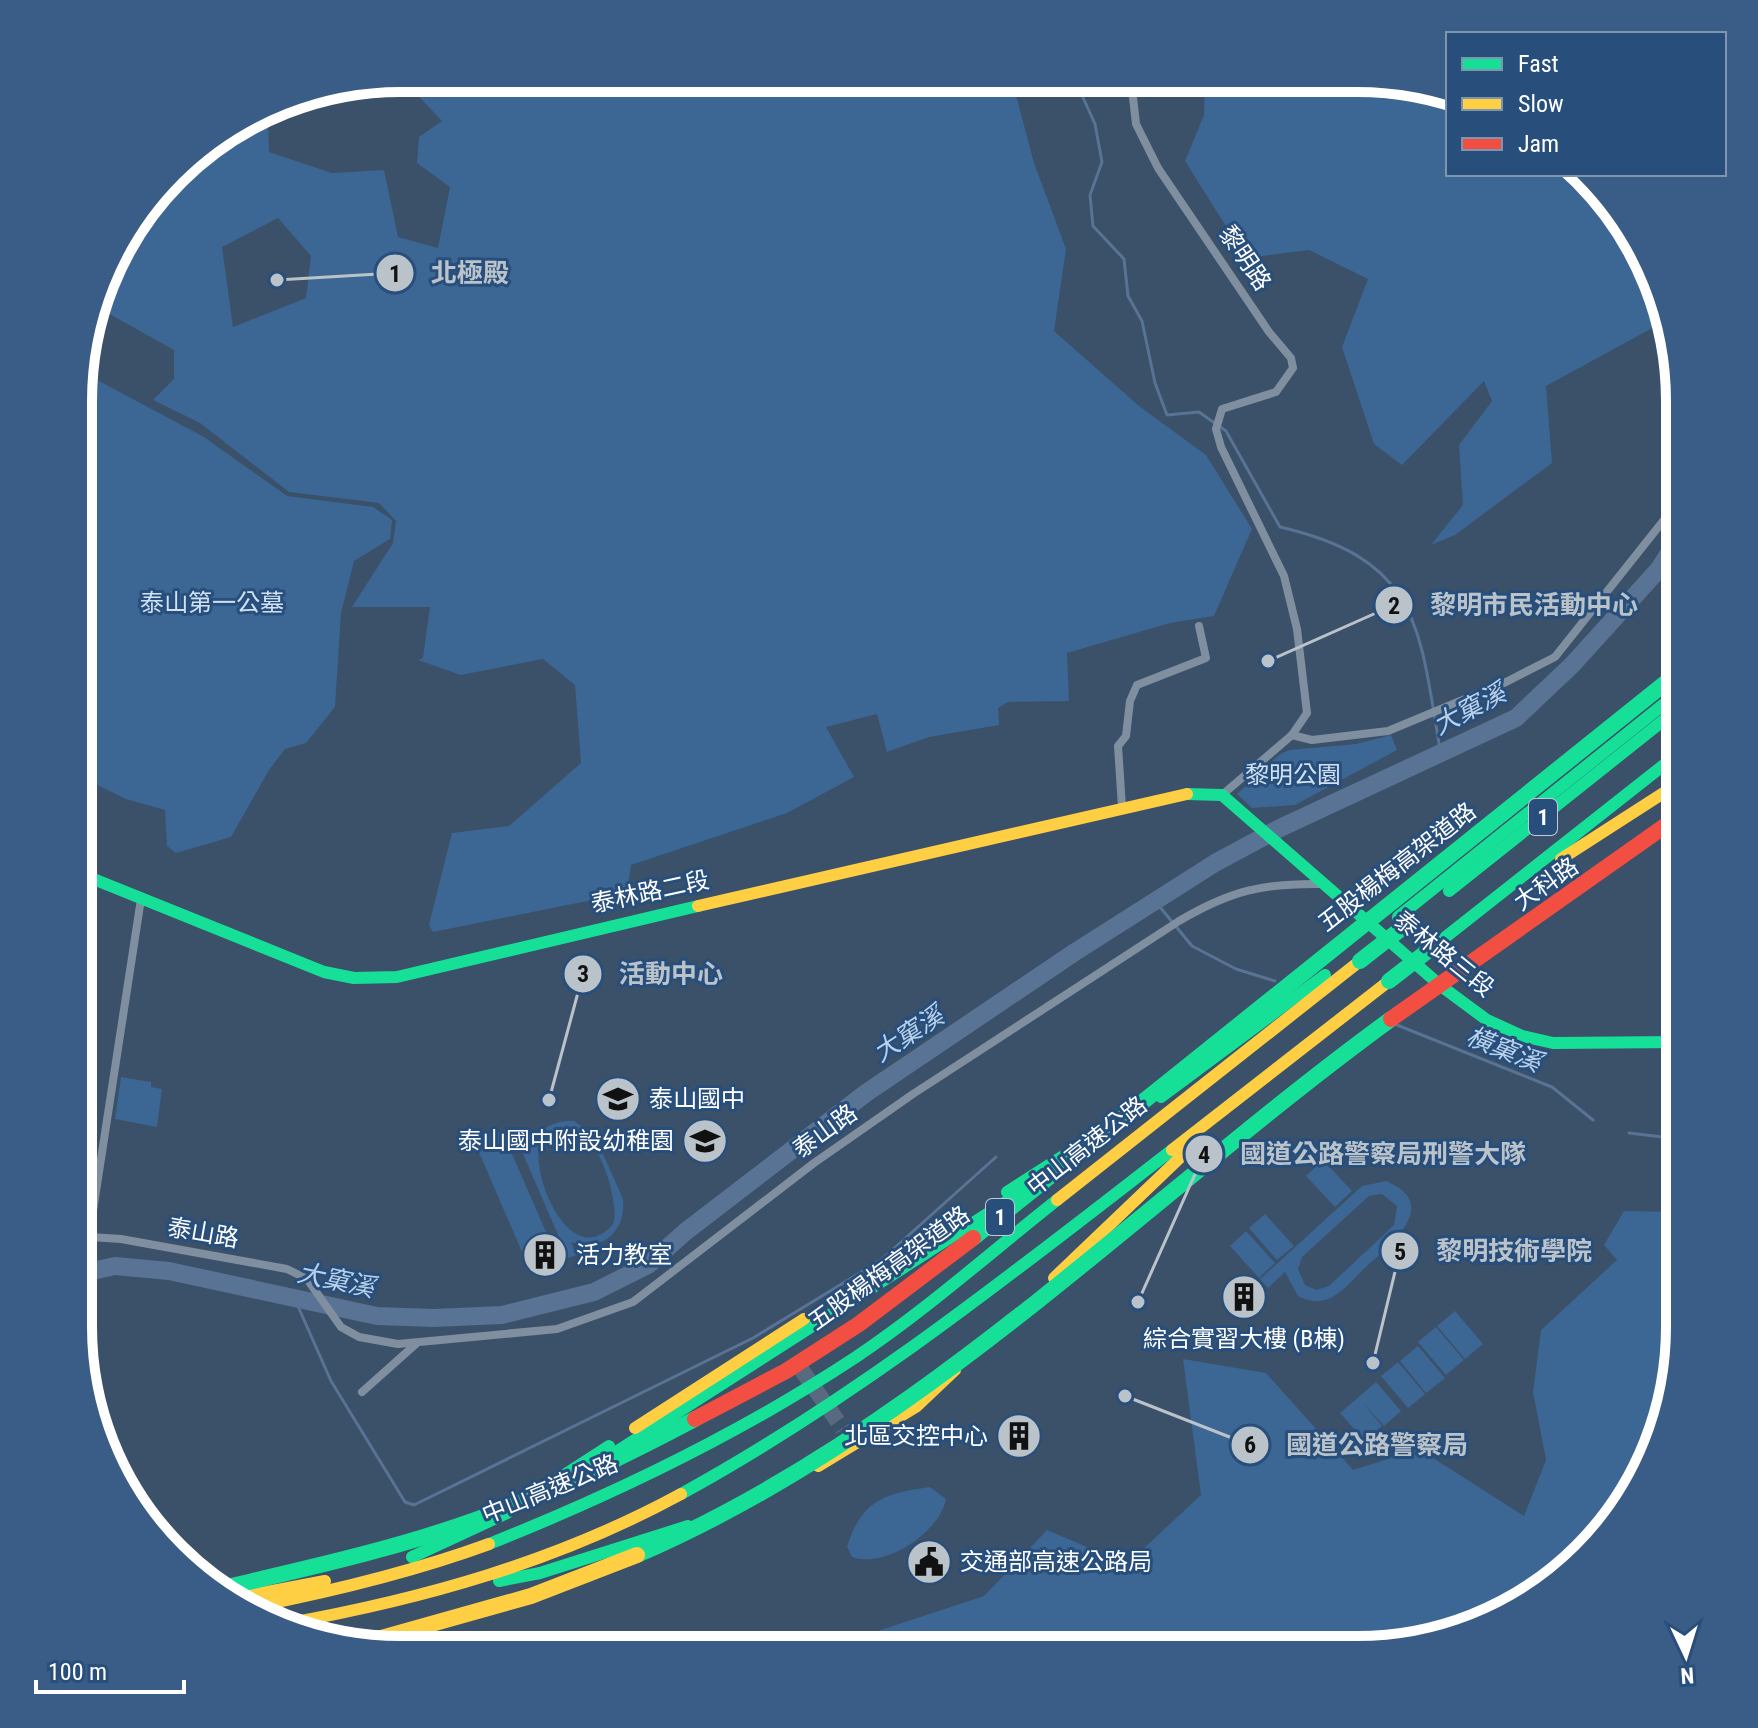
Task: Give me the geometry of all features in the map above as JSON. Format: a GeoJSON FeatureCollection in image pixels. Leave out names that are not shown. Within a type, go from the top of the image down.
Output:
{"type":"FeatureCollection","features":[{"type":"Feature","properties":{"kind":"main road","name":"五股楊梅高架道路"},"geometry":{"type":"LineString","coordinates":[[232,1586],[357,1556],[478,1519],[628,1455],[786,1371],[859,1324],[1009,1210],[1666,682]]}},
{"type":"Feature","properties":{"kind":"main road"},"geometry":{"type":"LineString","coordinates":[[1618,741],[1666,696]]}},
{"type":"Feature","properties":{"kind":"main road"},"geometry":{"type":"LineString","coordinates":[[1402,921],[1666,702]]}},
{"type":"Feature","properties":{"kind":"main road","name":"中山高速公路"},"geometry":{"type":"LineString","coordinates":[[267,1605],[365,1582],[450,1555],[581,1506],[719,1441],[857,1356],[1402,921],[1666,718]]}},
{"type":"Feature","properties":{"kind":"main road","name":"1"},"geometry":{"type":"LineString","coordinates":[[304,1620],[380,1607],[490,1575],[580,1542],[755,1455],[867,1383],[925,1341],[1485,908],[1666,763]]}},
{"type":"Feature","properties":{"kind":"main road"},"geometry":{"type":"LineString","coordinates":[[1485,908],[1666,791]]}},
{"type":"Feature","properties":{"kind":"main road","name":"泰林路二段"},"geometry":{"type":"LineString","coordinates":[[92,879],[313,968],[352,981],[367,981],[397,977],[1122,807],[1191,793],[1222,795]]}},
{"type":"Feature","properties":{"kind":"main road","name":"泰林路三段"},"geometry":{"type":"LineString","coordinates":[[1222,795],[1441,986],[1487,1020],[1538,1040],[1666,1042]]}},
{"type":"Feature","properties":{"kind":"main road"},"geometry":{"type":"LineString","coordinates":[[395,1636],[565,1582],[694,1528],[820,1456],[937,1379],[1025,1312],[1264,1116],[1368,1036],[1666,825]]}},
{"type":"Feature","properties":{"kind":"main road","name":"大科路"},"geometry":{"type":"LineString","coordinates":[[1441,986],[1666,831]]}},
{"type":"Feature","properties":{"kind":"main road"},"geometry":{"type":"LineString","coordinates":[[498,1518],[1159,1094],[1357,957]]}},
{"type":"Feature","properties":{"kind":"main road"},"geometry":{"type":"LineString","coordinates":[[274,1604],[378,1570],[458,1538],[689,1408],[1042,1179],[1275,1013]]}},
{"type":"Feature","properties":{"kind":"main road"},"geometry":{"type":"LineString","coordinates":[[380,1607],[540,1573],[701,1522],[780,1486],[854,1445],[917,1406],[1119,1217],[1245,1093]]}},
{"type":"Feature","properties":{"kind":"main road"},"geometry":{"type":"LineString","coordinates":[[784,1344],[801,1369]]}},
{"type":"Feature","properties":{"kind":"main road"},"geometry":{"type":"LineString","coordinates":[[843,1429],[854,1445]]}},
{"type":"Feature","properties":{"kind":"main road"},"geometry":{"type":"LineString","coordinates":[[247,1596],[378,1570]]}},
{"type":"Feature","properties":{"kind":"street","name":"黎明路"},"geometry":{"type":"LineString","coordinates":[[1132,92],[1136,124],[1158,168],[1269,332],[1291,358],[1293,368],[1283,386],[1268,395],[1222,409],[1217,424],[1221,447],[1272,546],[1290,598],[1308,703],[1302,723],[1292,735],[1222,795]]}},
{"type":"Feature","properties":{"kind":"street"},"geometry":{"type":"LineString","coordinates":[[1292,735],[1312,740],[1366,736],[1434,713],[1555,657],[1666,517]]}},
{"type":"Feature","properties":{"kind":"street"},"geometry":{"type":"LineString","coordinates":[[1122,807],[1117,754],[1118,746],[1126,736],[1130,701],[1137,685],[1206,658],[1199,626]]}},
{"type":"Feature","properties":{"kind":"street","name":"泰山路"},"geometry":{"type":"LineString","coordinates":[[92,1241],[218,1255],[287,1269],[307,1279],[341,1327],[359,1337],[398,1344],[557,1329],[633,1302],[814,1163],[1070,990],[1219,898],[1251,887],[1323,884]]}},
{"type":"Feature","properties":{"kind":"street"},"geometry":{"type":"LineString","coordinates":[[92,1228],[141,899]]}},
{"type":"Feature","properties":{"kind":"street"},"geometry":{"type":"LineString","coordinates":[[362,1392],[418,1342]]}},
{"type":"Feature","properties":{"kind":"green space"},"geometry":{"type":"Polygon","coordinates":[[[415,92],[1015,92],[1034,163],[1066,249],[1054,331],[1139,406],[1206,455],[1252,529],[1214,616],[1170,623],[1067,653],[1069,701],[1008,702],[998,708],[999,725],[929,737],[887,752],[877,714],[826,727],[854,777],[787,813],[631,865],[627,893],[433,932],[429,925],[452,833],[509,826],[581,763],[575,685],[543,659],[461,675],[418,660],[423,658],[430,607],[352,607],[393,543],[396,521],[379,503],[289,492],[200,423],[153,400],[174,379],[174,350],[105,313],[133,246],[169,197],[213,156],[268,122],[269,152],[332,173],[384,170],[398,237],[438,248],[450,187],[417,163],[419,137],[442,121],[415,92]],[[278,218],[222,247],[233,327],[306,298],[311,256],[278,218]]]}},
{"type":"Feature","properties":{"kind":"green space"},"geometry":{"type":"Polygon","coordinates":[[[1205,92],[1377,93],[1446,105],[1446,176],[1569,176],[1602,213],[1625,246],[1650,302],[1656,326],[1546,386],[1552,463],[1455,535],[1431,545],[1463,505],[1459,445],[1492,401],[1484,381],[1402,465],[1374,444],[1342,347],[1368,279],[1309,250],[1246,258],[1185,161],[1204,115],[1205,92]]]}},
{"type":"Feature","properties":{"kind":"green space","name":"泰山第一公墓"},"geometry":{"type":"Polygon","coordinates":[[[93,378],[204,437],[287,496],[373,507],[392,520],[390,539],[354,561],[341,613],[335,707],[306,743],[285,749],[269,770],[231,837],[176,853],[167,846],[165,810],[126,799],[92,782],[93,378]]]}},
{"type":"Feature","properties":{"kind":"green space","name":"黎明公園"},"geometry":{"type":"Polygon","coordinates":[[[1391,735],[1397,750],[1295,805],[1252,808],[1237,794],[1279,755],[1289,750],[1356,744],[1391,735]]]}},
{"type":"Feature","properties":{"kind":"green space"},"geometry":{"type":"Polygon","coordinates":[[[121,1077],[151,1082],[151,1087],[162,1089],[157,1127],[115,1119],[121,1077]]]}},
{"type":"Feature","properties":{"kind":"green space"},"geometry":{"type":"Polygon","coordinates":[[[574,1121],[595,1136],[623,1199],[623,1210],[621,1221],[610,1237],[593,1244],[571,1242],[576,1255],[568,1258],[514,1133],[522,1130],[530,1148],[547,1127],[574,1121]],[[564,1129],[541,1143],[541,1174],[547,1194],[568,1227],[582,1236],[597,1236],[613,1224],[614,1203],[607,1176],[590,1140],[579,1132],[564,1129]]]}},
{"type":"Feature","properties":{"kind":"green space"},"geometry":{"type":"Polygon","coordinates":[[[502,1131],[550,1241],[522,1252],[475,1143],[502,1131]]]}},
{"type":"Feature","properties":{"kind":"green space"},"geometry":{"type":"Polygon","coordinates":[[[1323,1160],[1352,1191],[1335,1207],[1306,1176],[1323,1160]]]}},
{"type":"Feature","properties":{"kind":"green space"},"geometry":{"type":"Polygon","coordinates":[[[1386,1181],[1402,1190],[1410,1201],[1411,1212],[1406,1224],[1388,1247],[1344,1289],[1328,1299],[1313,1301],[1298,1296],[1285,1272],[1268,1288],[1260,1279],[1362,1186],[1386,1181]],[[1382,1194],[1369,1196],[1302,1257],[1298,1269],[1305,1285],[1316,1290],[1329,1286],[1394,1225],[1397,1206],[1382,1194]]]}},
{"type":"Feature","properties":{"kind":"green space"},"geometry":{"type":"Polygon","coordinates":[[[1624,1211],[1666,1212],[1665,1347],[1655,1407],[1634,1464],[1602,1515],[1576,1546],[1512,1595],[1456,1620],[1417,1630],[1377,1635],[862,1636],[984,1596],[1047,1530],[1127,1564],[1201,1495],[1183,1359],[1266,1373],[1353,1470],[1419,1449],[1524,1516],[1546,1460],[1533,1392],[1541,1330],[1617,1260],[1604,1245],[1624,1211]]]}},
{"type":"Feature","properties":{"kind":"green space"},"geometry":{"type":"Polygon","coordinates":[[[1265,1214],[1294,1246],[1277,1260],[1249,1228],[1265,1214]]]}},
{"type":"Feature","properties":{"kind":"green space"},"geometry":{"type":"Polygon","coordinates":[[[1246,1231],[1275,1263],[1259,1278],[1230,1246],[1246,1231]]]}},
{"type":"Feature","properties":{"kind":"green space"},"geometry":{"type":"Polygon","coordinates":[[[1455,1311],[1483,1344],[1465,1359],[1437,1326],[1455,1311]]]}},
{"type":"Feature","properties":{"kind":"green space"},"geometry":{"type":"Polygon","coordinates":[[[1436,1327],[1464,1360],[1446,1375],[1418,1342],[1436,1327]]]}},
{"type":"Feature","properties":{"kind":"green space"},"geometry":{"type":"Polygon","coordinates":[[[1418,1346],[1445,1378],[1426,1393],[1400,1361],[1418,1346]]]}},
{"type":"Feature","properties":{"kind":"green space"},"geometry":{"type":"Polygon","coordinates":[[[1398,1362],[1425,1394],[1408,1408],[1381,1376],[1398,1362]]]}},
{"type":"Feature","properties":{"kind":"green space"},"geometry":{"type":"Polygon","coordinates":[[[1376,1382],[1401,1411],[1384,1426],[1362,1402],[1382,1426],[1365,1441],[1340,1413],[1376,1382]]]}},
{"type":"Feature","properties":{"kind":"green space"},"geometry":{"type":"Polygon","coordinates":[[[930,1487],[946,1499],[942,1511],[922,1535],[895,1553],[880,1558],[852,1557],[847,1547],[853,1531],[868,1509],[888,1496],[930,1487]]]}},
{"type":"Feature","properties":{"kind":"waterway"},"geometry":{"type":"LineString","coordinates":[[1080,92],[1095,124],[1102,162],[1090,195],[1093,226],[1124,259],[1128,296],[1142,321],[1155,383],[1167,415],[1199,412],[1226,431],[1280,527],[1327,541],[1362,559],[1388,581],[1406,606],[1418,637],[1441,755]]}},
{"type":"Feature","properties":{"kind":"waterway","name":"大窠溪"},"geometry":{"type":"LineString","coordinates":[[92,1271],[115,1266],[169,1271],[377,1316],[434,1318],[502,1315],[594,1292],[648,1265],[685,1232],[866,1093],[1075,952],[1215,863],[1280,828],[1516,718],[1572,665],[1666,558]]}},
{"type":"Feature","properties":{"kind":"waterway","name":"橫窠溪"},"geometry":{"type":"LineString","coordinates":[[1155,901],[1192,946],[1236,969],[1275,981]]}},
{"type":"Feature","properties":{"kind":"waterway","name":"橫窠溪"},"geometry":{"type":"LineString","coordinates":[[1397,1025],[1552,1087],[1593,1120]]}},
{"type":"Feature","properties":{"kind":"waterway","name":"橫窠溪"},"geometry":{"type":"LineString","coordinates":[[1629,1133],[1666,1137]]}},
{"type":"Feature","properties":{"kind":"waterway"},"geometry":{"type":"LineString","coordinates":[[293,1295],[331,1381],[405,1502],[414,1505],[753,1338],[881,1260],[996,1157]]}},
{"type":"Feature","properties":{"kind":"tunnel"},"geometry":{"type":"LineString","coordinates":[[801,1369],[843,1429]]}},
{"type":"Feature","properties":{"kind":"traffic: fast"},"geometry":{"type":"LineString","coordinates":[[973,1238],[1666,682]]}},
{"type":"Feature","properties":{"kind":"traffic: fast"},"geometry":{"type":"LineString","coordinates":[[1398,917],[1666,702]]}},
{"type":"Feature","properties":{"kind":"traffic: fast"},"geometry":{"type":"LineString","coordinates":[[1449,891],[1666,718]]}},
{"type":"Feature","properties":{"kind":"traffic: fast"},"geometry":{"type":"LineString","coordinates":[[1438,943],[1666,763]]}},
{"type":"Feature","properties":{"kind":"traffic: fast"},"geometry":{"type":"LineString","coordinates":[[1187,794],[1222,795],[1441,986],[1487,1020],[1522,1036],[1553,1043],[1666,1042]]}},
{"type":"Feature","properties":{"kind":"traffic: fast"},"geometry":{"type":"LineString","coordinates":[[92,878],[324,972],[354,978],[397,977],[698,906]]}},
{"type":"Feature","properties":{"kind":"traffic: fast"},"geometry":{"type":"LineString","coordinates":[[1360,961],[1406,925]]}},
{"type":"Feature","properties":{"kind":"traffic: fast"},"geometry":{"type":"LineString","coordinates":[[1389,981],[1438,943]]}},
{"type":"Feature","properties":{"kind":"traffic: fast"},"geometry":{"type":"LineString","coordinates":[[1161,1097],[1325,975]]}},
{"type":"Feature","properties":{"kind":"traffic: fast"},"geometry":{"type":"LineString","coordinates":[[637,1555],[741,1504],[840,1445],[935,1379],[1028,1309],[1299,1089],[1391,1019]]}},
{"type":"Feature","properties":{"kind":"traffic: fast"},"geometry":{"type":"LineString","coordinates":[[1007,1192],[1085,1142]]}},
{"type":"Feature","properties":{"kind":"traffic: fast"},"geometry":{"type":"LineString","coordinates":[[681,1494],[810,1417],[872,1375],[1172,1150]]}},
{"type":"Feature","properties":{"kind":"traffic: fast"},"geometry":{"type":"LineString","coordinates":[[605,1459],[1023,1191]]}},
{"type":"Feature","properties":{"kind":"traffic: fast"},"geometry":{"type":"LineString","coordinates":[[489,1544],[677,1460],[812,1385],[908,1320],[1057,1200]]}},
{"type":"Feature","properties":{"kind":"traffic: fast"},"geometry":{"type":"LineString","coordinates":[[232,1586],[383,1549],[478,1519],[588,1473],[695,1419]]}},
{"type":"Feature","properties":{"kind":"traffic: fast"},"geometry":{"type":"LineString","coordinates":[[555,1481],[609,1446]]}},
{"type":"Feature","properties":{"kind":"traffic: fast"},"geometry":{"type":"LineString","coordinates":[[412,1557],[507,1513]]}},
{"type":"Feature","properties":{"kind":"traffic: fast"},"geometry":{"type":"LineString","coordinates":[[499,1581],[540,1573],[688,1526]]}},
{"type":"Feature","properties":{"kind":"traffic: slow"},"geometry":{"type":"LineString","coordinates":[[1561,859],[1666,791]]}},
{"type":"Feature","properties":{"kind":"traffic: slow"},"geometry":{"type":"LineString","coordinates":[[698,906],[1187,794]]}},
{"type":"Feature","properties":{"kind":"traffic: slow"},"geometry":{"type":"LineString","coordinates":[[1057,1200],[1360,961]]}},
{"type":"Feature","properties":{"kind":"traffic: slow"},"geometry":{"type":"LineString","coordinates":[[1172,1150],[1389,981]]}},
{"type":"Feature","properties":{"kind":"traffic: slow"},"geometry":{"type":"LineString","coordinates":[[1054,1278],[1188,1150]]}},
{"type":"Feature","properties":{"kind":"traffic: slow"},"geometry":{"type":"LineString","coordinates":[[635,1428],[804,1319]]}},
{"type":"Feature","properties":{"kind":"traffic: slow"},"geometry":{"type":"LineString","coordinates":[[818,1466],[917,1406],[955,1370]]}},
{"type":"Feature","properties":{"kind":"traffic: slow"},"geometry":{"type":"LineString","coordinates":[[303,1620],[387,1603],[488,1575],[586,1539],[681,1494]]}},
{"type":"Feature","properties":{"kind":"traffic: slow"},"geometry":{"type":"LineString","coordinates":[[265,1604],[369,1581],[489,1544]]}},
{"type":"Feature","properties":{"kind":"traffic: slow"},"geometry":{"type":"LineString","coordinates":[[390,1635],[531,1596],[637,1555]]}},
{"type":"Feature","properties":{"kind":"traffic: slow"},"geometry":{"type":"LineString","coordinates":[[247,1596],[325,1581]]}},
{"type":"Feature","properties":{"kind":"traffic: jam"},"geometry":{"type":"LineString","coordinates":[[1391,1019],[1666,825]]}},
{"type":"Feature","properties":{"kind":"traffic: jam"},"geometry":{"type":"LineString","coordinates":[[695,1419],[786,1371],[859,1324],[973,1238]]}},
{"type":"Feature","properties":{"kind":"place","name":"北極殿"},"geometry":{"type":"Point","coordinates":[277,280]}},
{"type":"Feature","properties":{"kind":"place","name":"黎明市民活動中心"},"geometry":{"type":"Point","coordinates":[1268,661]}},
{"type":"Feature","properties":{"kind":"place","name":"泰山國中"},"geometry":{"type":"Point","coordinates":[618,1099]}},
{"type":"Feature","properties":{"kind":"place","name":"活動中心"},"geometry":{"type":"Point","coordinates":[549,1100]}},
{"type":"Feature","properties":{"kind":"place","name":"泰山國中附設幼稚園"},"geometry":{"type":"Point","coordinates":[705,1141]}},
{"type":"Feature","properties":{"kind":"place","name":"活力教室"},"geometry":{"type":"Point","coordinates":[545,1255]}},
{"type":"Feature","properties":{"kind":"place","name":"綜合實習大樓 (B棟)"},"geometry":{"type":"Point","coordinates":[1244,1297]}},
{"type":"Feature","properties":{"kind":"place","name":"國道公路警察局刑警大隊"},"geometry":{"type":"Point","coordinates":[1138,1302]}},
{"type":"Feature","properties":{"kind":"place","name":"黎明技術學院"},"geometry":{"type":"Point","coordinates":[1373,1363]}},
{"type":"Feature","properties":{"kind":"place","name":"國道公路警察局"},"geometry":{"type":"Point","coordinates":[1125,1396]}},
{"type":"Feature","properties":{"kind":"place","name":"北區交控中心"},"geometry":{"type":"Point","coordinates":[1019,1436]}},
{"type":"Feature","properties":{"kind":"place","name":"交通部高速公路局"},"geometry":{"type":"Point","coordinates":[929,1562]}}]}
